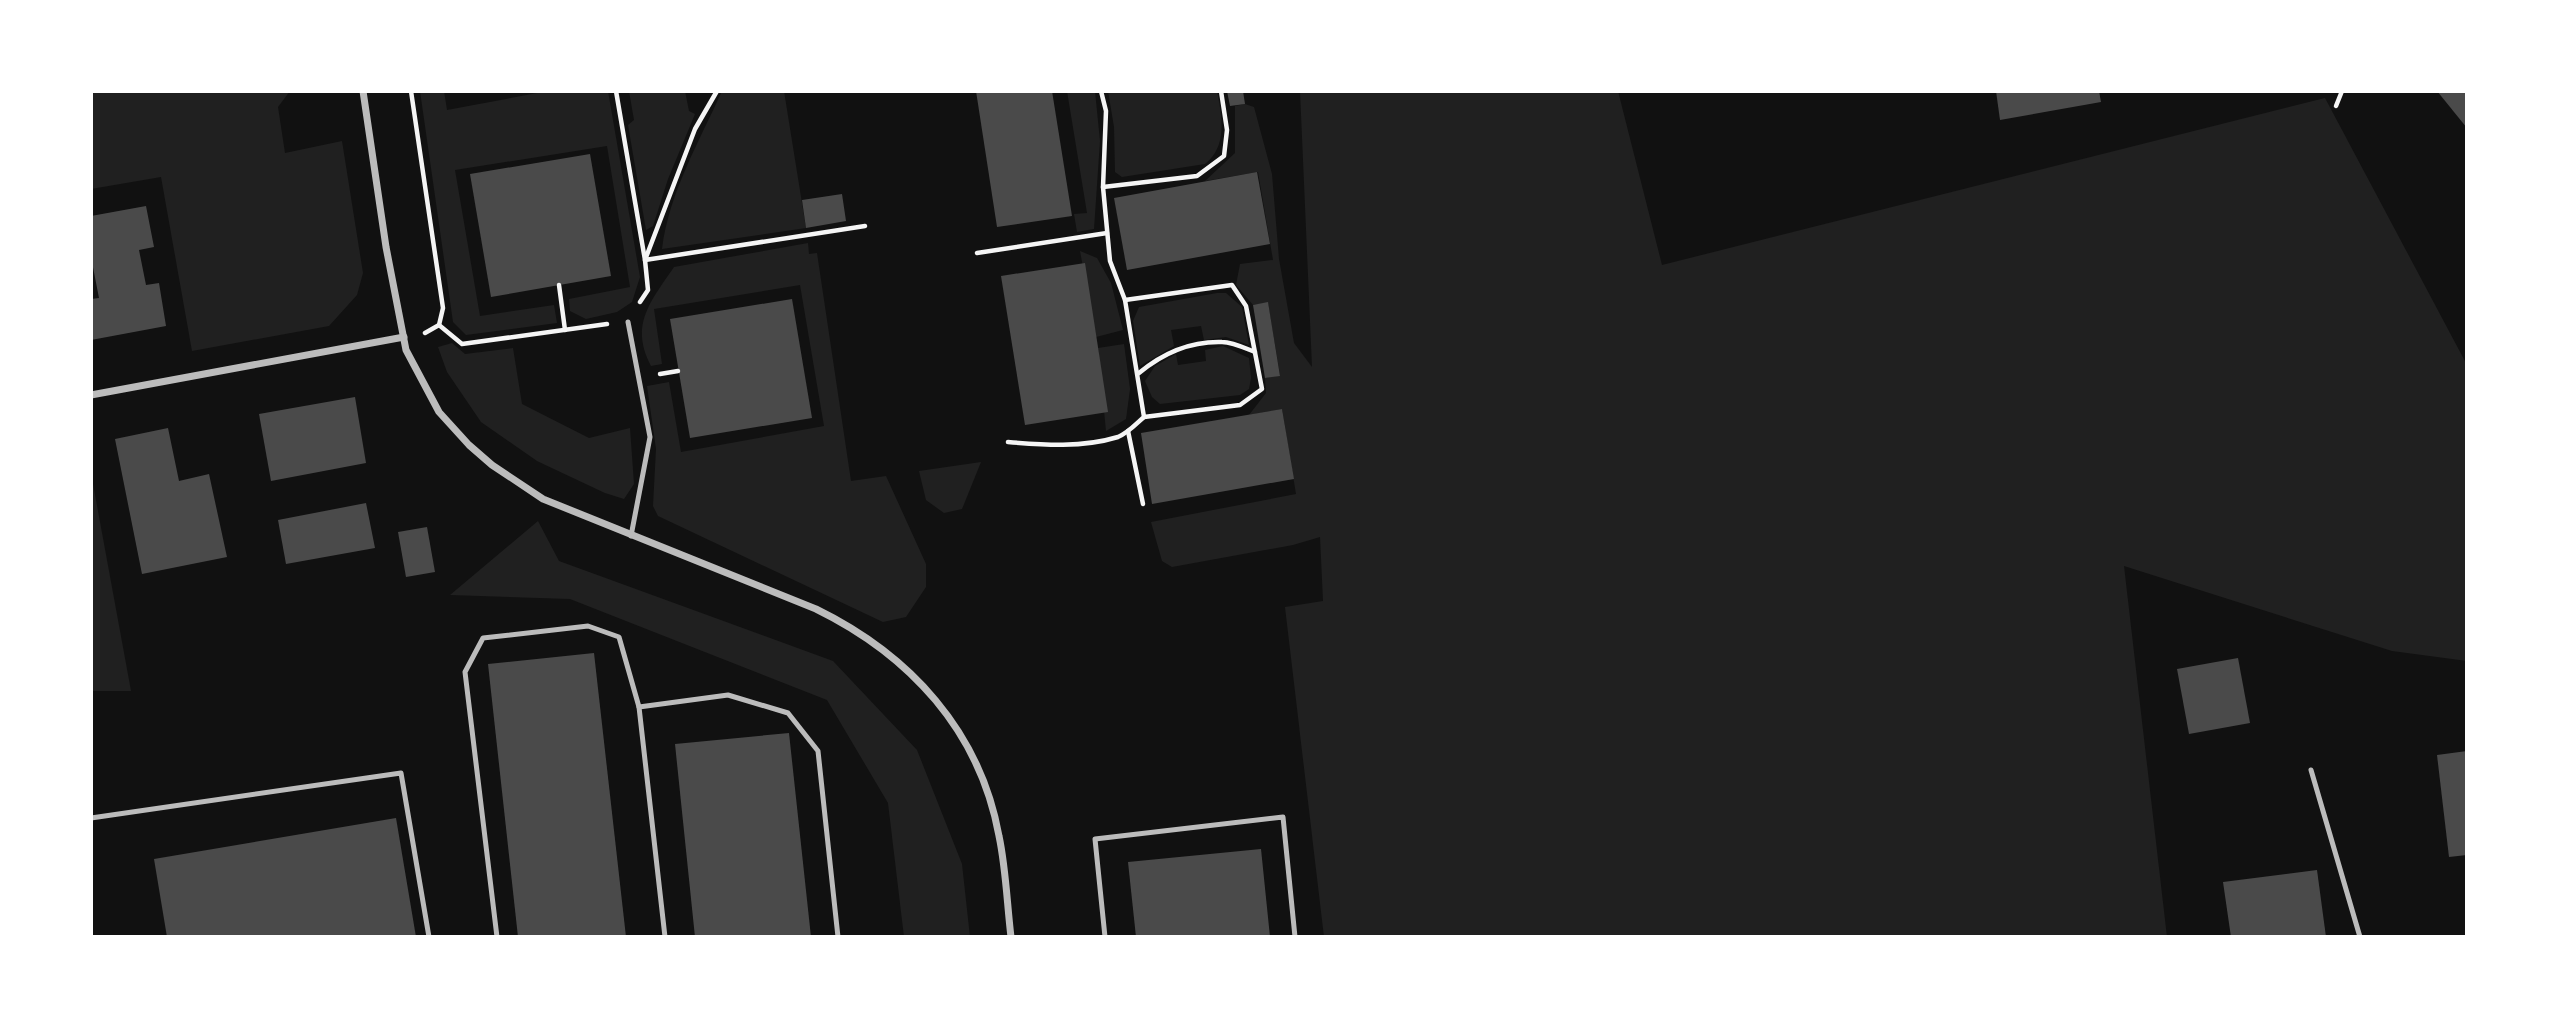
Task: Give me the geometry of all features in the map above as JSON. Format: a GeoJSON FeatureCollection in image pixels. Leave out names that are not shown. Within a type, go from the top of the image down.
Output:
{"type":"FeatureCollection","features":[{"type":"Feature","properties":{"kind":"street"},"geometry":{"type":"LineString","coordinates":[[363,91],[386,247],[406,350],[434,402],[469,445],[517,483],[543,499],[816,608],[845,622],[897,659],[919,680],[958,730],[984,781],[999,836],[1011,937]]}},
{"type":"Feature","properties":{"kind":"street"},"geometry":{"type":"LineString","coordinates":[[91,395],[404,337]]}},
{"type":"Feature","properties":{"kind":"lane"},"geometry":{"type":"LineString","coordinates":[[628,321],[650,437],[631,536]]}},
{"type":"Feature","properties":{"kind":"lane"},"geometry":{"type":"LineString","coordinates":[[496,937],[466,672],[482,638],[588,626],[619,637],[639,708],[665,937]]}},
{"type":"Feature","properties":{"kind":"lane"},"geometry":{"type":"LineString","coordinates":[[639,708],[728,695],[788,713],[818,751],[838,937]]}},
{"type":"Feature","properties":{"kind":"lane"},"geometry":{"type":"LineString","coordinates":[[2311,770],[2360,937]]}},
{"type":"Feature","properties":{"kind":"lane"},"geometry":{"type":"LineString","coordinates":[[91,818],[401,773],[429,937]]}},
{"type":"Feature","properties":{"kind":"lane"},"geometry":{"type":"LineString","coordinates":[[1105,937],[1095,839],[1283,817],[1296,937]]}},
{"type":"Feature","properties":{"kind":"path"},"geometry":{"type":"LineString","coordinates":[[404,337],[429,332],[439,325],[443,309],[411,91]]}},
{"type":"Feature","properties":{"kind":"path"},"geometry":{"type":"LineString","coordinates":[[439,325],[462,344],[628,321],[648,290],[616,91]]}},
{"type":"Feature","properties":{"kind":"path"},"geometry":{"type":"LineString","coordinates":[[645,260],[695,129],[717,91]]}},
{"type":"Feature","properties":{"kind":"path"},"geometry":{"type":"LineString","coordinates":[[1101,91],[1106,111],[1103,187],[1110,261],[1125,300],[1144,417]]}},
{"type":"Feature","properties":{"kind":"path"},"geometry":{"type":"LineString","coordinates":[[1103,187],[1196,176],[1224,156],[1227,130],[1221,91]]}},
{"type":"Feature","properties":{"kind":"path"},"geometry":{"type":"LineString","coordinates":[[2336,106],[2342,91]]}},
{"type":"Feature","properties":{"kind":"path"},"geometry":{"type":"LineString","coordinates":[[645,260],[865,226]]}},
{"type":"Feature","properties":{"kind":"path"},"geometry":{"type":"LineString","coordinates":[[977,253],[1107,233]]}},
{"type":"Feature","properties":{"kind":"path"},"geometry":{"type":"LineString","coordinates":[[559,285],[565,330]]}},
{"type":"Feature","properties":{"kind":"path"},"geometry":{"type":"LineString","coordinates":[[1008,442],[1055,447],[1118,436],[1144,417],[1240,405],[1262,389],[1246,306],[1232,285],[1125,300]]}},
{"type":"Feature","properties":{"kind":"path"},"geometry":{"type":"LineString","coordinates":[[1138,374],[1158,357],[1182,347],[1224,342],[1255,352]]}},
{"type":"Feature","properties":{"kind":"path"},"geometry":{"type":"LineString","coordinates":[[1128,431],[1143,504]]}},
{"type":"Feature","properties":{"kind":"shaded area"},"geometry":{"type":"Polygon","coordinates":[[[91,91],[290,91],[278,107],[285,153],[342,141],[363,273],[357,295],[329,326],[192,351],[161,177],[91,189],[91,91]]]}},
{"type":"Feature","properties":{"kind":"shaded area"},"geometry":{"type":"Polygon","coordinates":[[[420,91],[444,91],[447,110],[548,91],[608,91],[640,277],[632,302],[617,312],[586,319],[570,311],[569,299],[630,287],[607,146],[455,170],[480,316],[554,305],[557,323],[466,335],[453,322],[420,91]]]}},
{"type":"Feature","properties":{"kind":"shaded area"},"geometry":{"type":"Polygon","coordinates":[[[629,91],[685,91],[689,111],[695,114],[668,179],[653,226],[646,230],[628,125],[634,120],[629,91]]]}},
{"type":"Feature","properties":{"kind":"shaded area"},"geometry":{"type":"Polygon","coordinates":[[[722,91],[784,91],[806,228],[662,249],[678,188],[722,91]]]}},
{"type":"Feature","properties":{"kind":"shaded area"},"geometry":{"type":"Polygon","coordinates":[[[1067,91],[1095,91],[1100,141],[1094,229],[1077,232],[1074,214],[1087,213],[1067,91]]]}},
{"type":"Feature","properties":{"kind":"shaded area"},"geometry":{"type":"Polygon","coordinates":[[[1108,91],[1217,91],[1222,130],[1217,149],[1205,164],[1122,177],[1115,172],[1114,127],[1108,91]]]}},
{"type":"Feature","properties":{"kind":"shaded area"},"geometry":{"type":"Polygon","coordinates":[[[1300,91],[1618,91],[1662,265],[2325,98],[2467,365],[2467,661],[2392,651],[2124,566],[2167,937],[1324,937],[1285,607],[1323,601],[1320,537],[1293,545],[1172,567],[1162,561],[1151,522],[1296,494],[1282,409],[1249,415],[1266,393],[1265,378],[1280,375],[1268,303],[1253,305],[1236,285],[1240,264],[1273,260],[1258,172],[1205,181],[1235,153],[1235,106],[1245,104],[1254,107],[1272,174],[1279,259],[1294,343],[1312,367],[1300,91]]]}},
{"type":"Feature","properties":{"kind":"shaded area"},"geometry":{"type":"Polygon","coordinates":[[[808,243],[809,254],[817,253],[851,481],[886,476],[926,564],[926,587],[906,617],[883,622],[658,516],[653,506],[656,449],[647,386],[669,382],[681,452],[824,426],[800,285],[654,309],[662,364],[651,366],[642,338],[651,302],[674,267],[808,243]]]}},
{"type":"Feature","properties":{"kind":"shaded area"},"geometry":{"type":"Polygon","coordinates":[[[1080,251],[1097,258],[1111,283],[1123,330],[1096,337],[1080,251]]]}},
{"type":"Feature","properties":{"kind":"shaded area"},"geometry":{"type":"Polygon","coordinates":[[[1226,293],[1242,307],[1249,345],[1226,337],[1204,340],[1201,326],[1171,330],[1174,346],[1140,366],[1133,321],[1139,307],[1226,293]]]}},
{"type":"Feature","properties":{"kind":"shaded area"},"geometry":{"type":"Polygon","coordinates":[[[452,343],[465,354],[513,348],[522,404],[589,438],[630,428],[634,484],[624,499],[605,493],[537,461],[481,422],[447,372],[438,347],[452,343]]]}},
{"type":"Feature","properties":{"kind":"shaded area"},"geometry":{"type":"Polygon","coordinates":[[[1124,344],[1130,389],[1126,419],[1106,431],[1098,348],[1124,344]]]}},
{"type":"Feature","properties":{"kind":"shaded area"},"geometry":{"type":"Polygon","coordinates":[[[1223,346],[1249,358],[1249,389],[1240,395],[1160,404],[1152,397],[1145,381],[1155,366],[1176,354],[1178,365],[1206,361],[1205,350],[1223,346]]]}},
{"type":"Feature","properties":{"kind":"shaded area"},"geometry":{"type":"Polygon","coordinates":[[[981,462],[962,509],[944,513],[926,500],[919,471],[981,462]]]}},
{"type":"Feature","properties":{"kind":"shaded area"},"geometry":{"type":"Polygon","coordinates":[[[91,473],[131,691],[91,691],[91,473]]]}},
{"type":"Feature","properties":{"kind":"shaded area"},"geometry":{"type":"Polygon","coordinates":[[[538,521],[559,561],[833,661],[917,750],[962,864],[970,937],[904,937],[888,803],[827,700],[570,599],[450,595],[538,521]]]}},
{"type":"Feature","properties":{"kind":"building"},"geometry":{"type":"Polygon","coordinates":[[[976,91],[1052,91],[1072,216],[997,227],[976,91]]]}},
{"type":"Feature","properties":{"kind":"building"},"geometry":{"type":"Polygon","coordinates":[[[1227,91],[1243,91],[1245,104],[1230,106],[1227,91]]]}},
{"type":"Feature","properties":{"kind":"building"},"geometry":{"type":"Polygon","coordinates":[[[1996,91],[2099,91],[2101,102],[2000,120],[1996,91]]]}},
{"type":"Feature","properties":{"kind":"building"},"geometry":{"type":"Polygon","coordinates":[[[2437,91],[2467,91],[2467,128],[2437,91]]]}},
{"type":"Feature","properties":{"kind":"building"},"geometry":{"type":"Polygon","coordinates":[[[590,154],[611,276],[491,297],[470,174],[590,154]]]}},
{"type":"Feature","properties":{"kind":"building"},"geometry":{"type":"Polygon","coordinates":[[[1257,172],[1270,244],[1127,270],[1114,198],[1257,172]]]}},
{"type":"Feature","properties":{"kind":"building"},"geometry":{"type":"Polygon","coordinates":[[[842,194],[846,221],[806,228],[802,200],[842,194]]]}},
{"type":"Feature","properties":{"kind":"building"},"geometry":{"type":"Polygon","coordinates":[[[146,206],[154,247],[139,250],[146,285],[159,283],[166,326],[91,340],[91,299],[99,298],[91,257],[91,216],[146,206]]]}},
{"type":"Feature","properties":{"kind":"building"},"geometry":{"type":"Polygon","coordinates":[[[1085,263],[1108,412],[1025,425],[1001,276],[1085,263]]]}},
{"type":"Feature","properties":{"kind":"building"},"geometry":{"type":"Polygon","coordinates":[[[792,299],[812,418],[690,438],[670,319],[792,299]]]}},
{"type":"Feature","properties":{"kind":"building"},"geometry":{"type":"Polygon","coordinates":[[[1268,302],[1280,376],[1265,378],[1253,305],[1268,302]]]}},
{"type":"Feature","properties":{"kind":"building"},"geometry":{"type":"Polygon","coordinates":[[[355,397],[366,463],[271,481],[259,414],[355,397]]]}},
{"type":"Feature","properties":{"kind":"building"},"geometry":{"type":"Polygon","coordinates":[[[1282,409],[1294,479],[1152,504],[1141,433],[1282,409]]]}},
{"type":"Feature","properties":{"kind":"building"},"geometry":{"type":"Polygon","coordinates":[[[168,428],[179,481],[209,474],[227,557],[142,574],[115,439],[168,428]]]}},
{"type":"Feature","properties":{"kind":"building"},"geometry":{"type":"Polygon","coordinates":[[[366,503],[375,548],[286,564],[278,520],[366,503]]]}},
{"type":"Feature","properties":{"kind":"building"},"geometry":{"type":"Polygon","coordinates":[[[427,527],[435,572],[406,577],[398,532],[427,527]]]}},
{"type":"Feature","properties":{"kind":"building"},"geometry":{"type":"Polygon","coordinates":[[[594,653],[626,937],[518,937],[488,664],[594,653]]]}},
{"type":"Feature","properties":{"kind":"building"},"geometry":{"type":"Polygon","coordinates":[[[2238,658],[2250,723],[2189,734],[2177,669],[2238,658]]]}},
{"type":"Feature","properties":{"kind":"building"},"geometry":{"type":"Polygon","coordinates":[[[789,733],[811,937],[695,937],[675,744],[789,733]]]}},
{"type":"Feature","properties":{"kind":"building"},"geometry":{"type":"Polygon","coordinates":[[[2467,751],[2467,855],[2449,857],[2437,755],[2467,751]]]}},
{"type":"Feature","properties":{"kind":"building"},"geometry":{"type":"Polygon","coordinates":[[[396,818],[416,937],[167,937],[154,859],[396,818]]]}},
{"type":"Feature","properties":{"kind":"building"},"geometry":{"type":"Polygon","coordinates":[[[1261,849],[1270,937],[1136,937],[1128,862],[1261,849]]]}},
{"type":"Feature","properties":{"kind":"building"},"geometry":{"type":"Polygon","coordinates":[[[2317,870],[2326,937],[2231,937],[2223,882],[2317,870]]]}}]}
